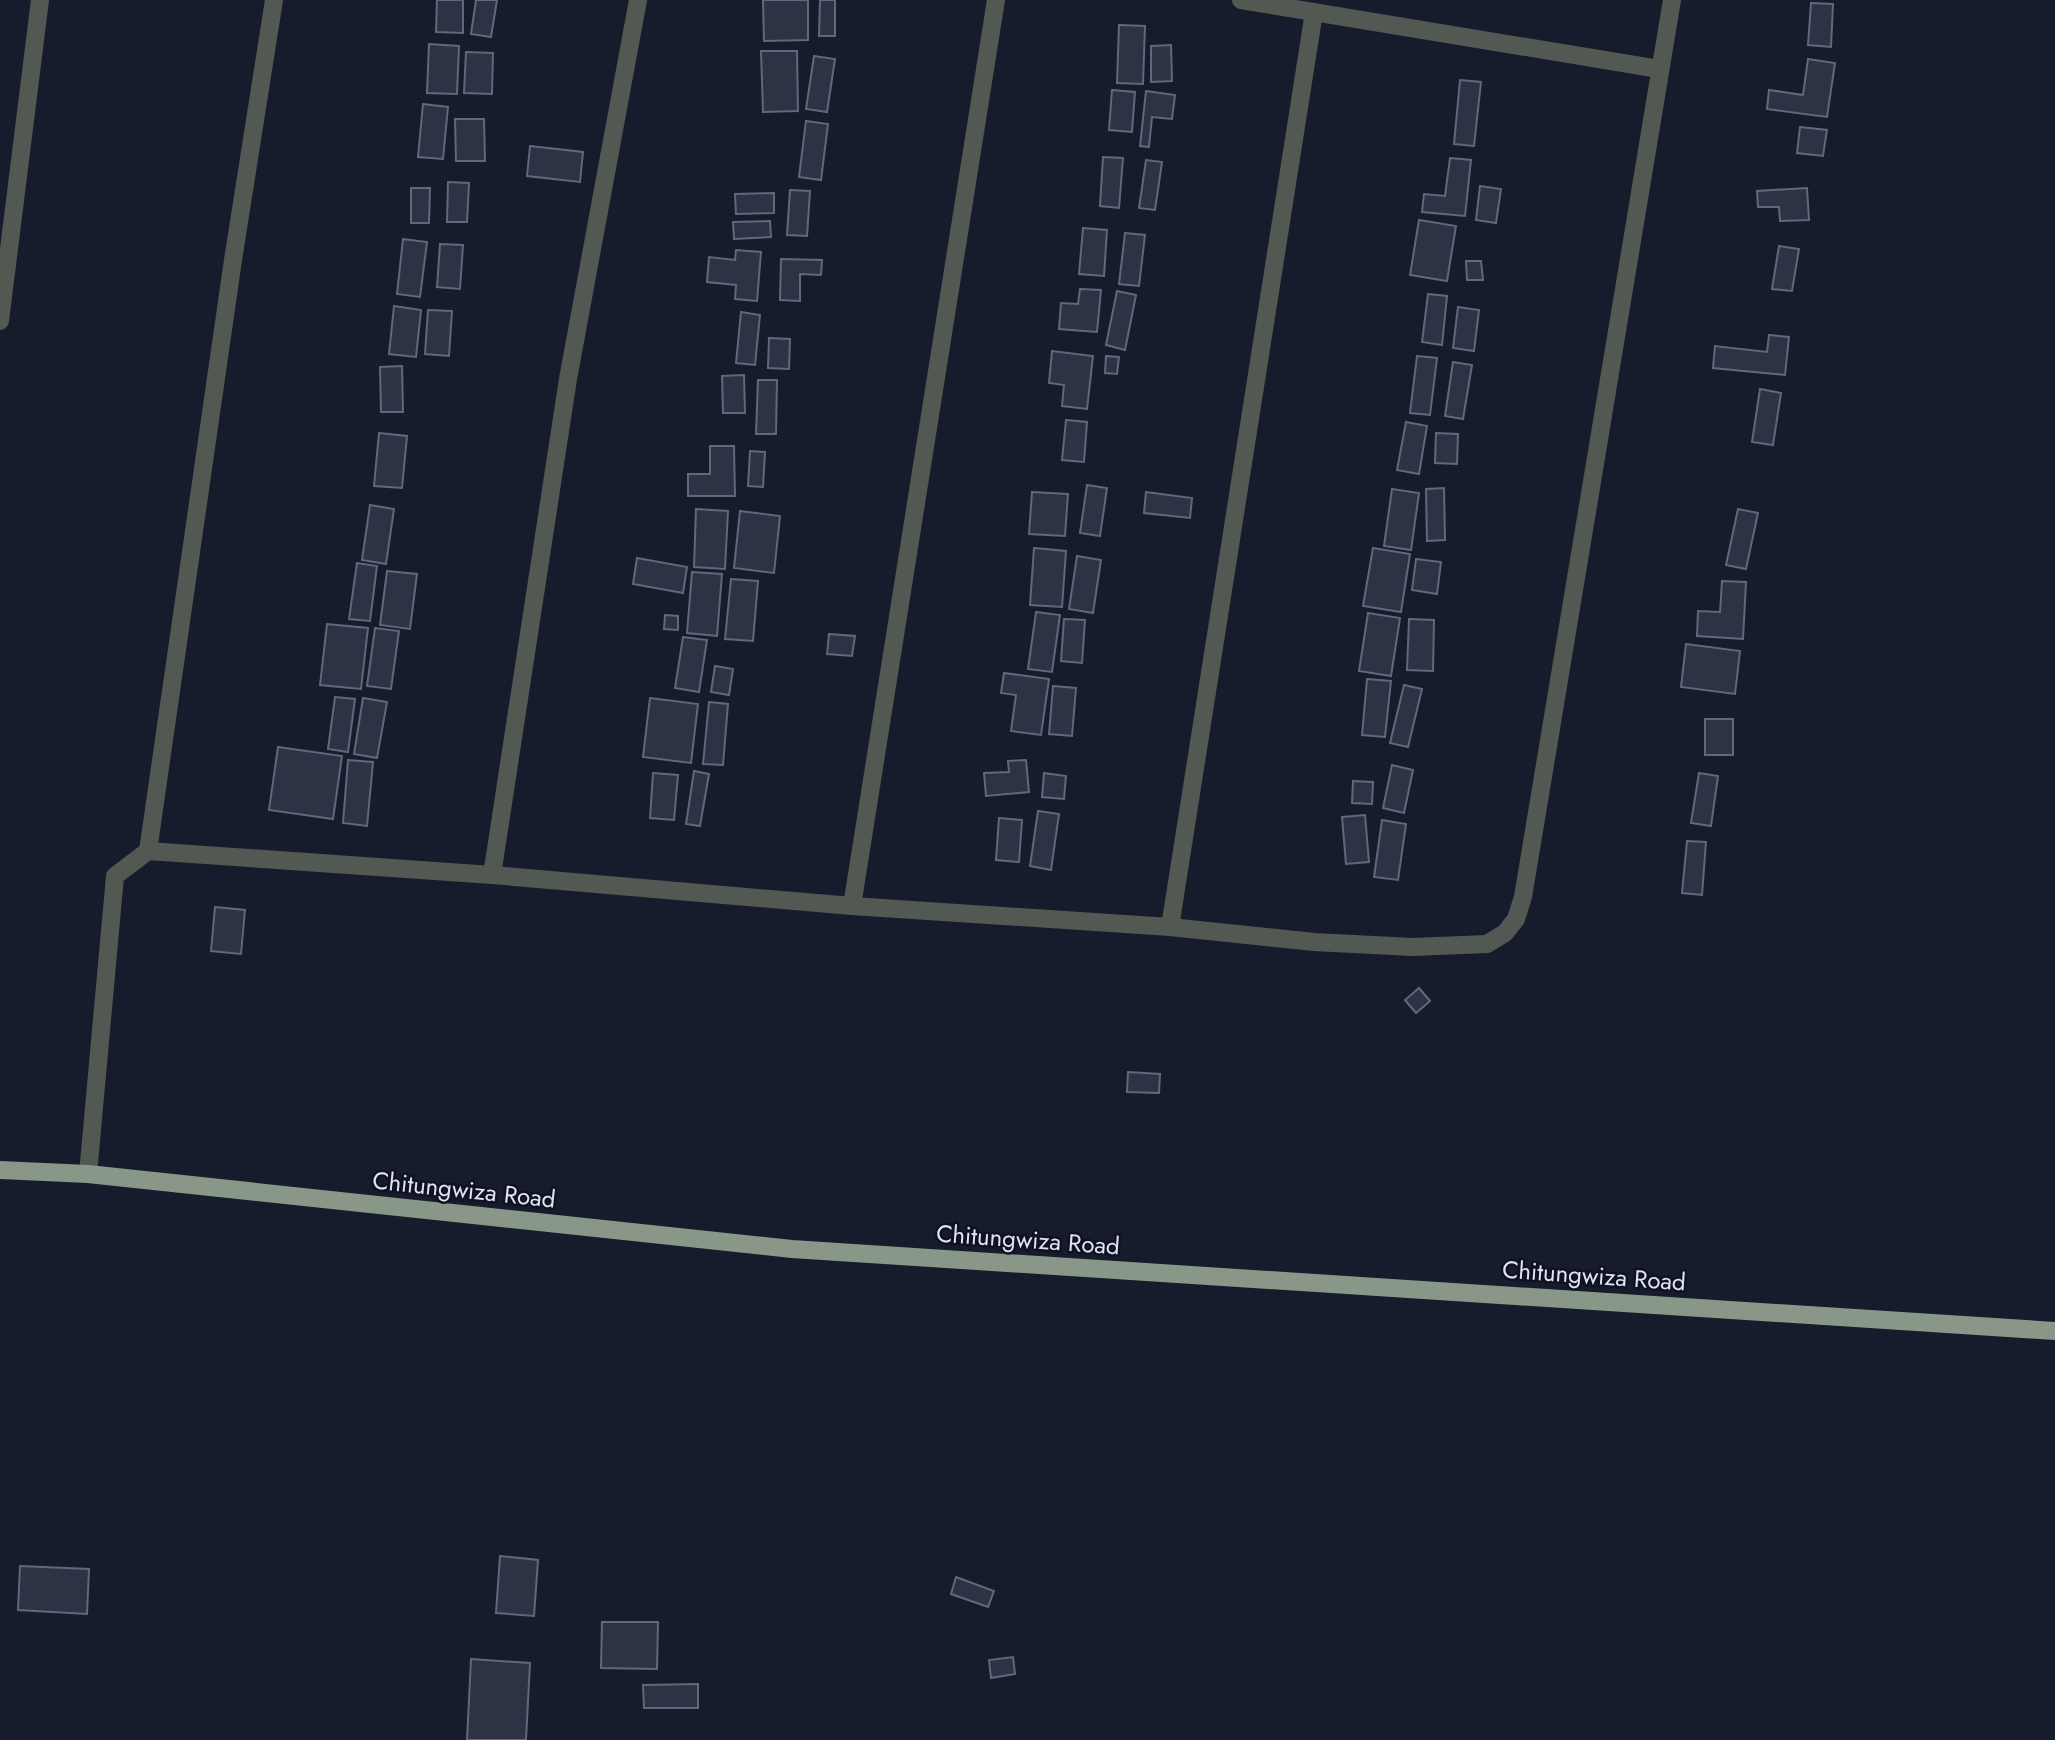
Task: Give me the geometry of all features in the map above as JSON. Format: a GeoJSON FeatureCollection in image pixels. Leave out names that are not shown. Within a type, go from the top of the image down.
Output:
{"type":"FeatureCollection","features":[{"type":"Feature","properties":{"kind":"main road","name":"Chitungwiza Road"},"geometry":{"type":"LineString","coordinates":[[0,1170],[88,1174],[792,1249],[2055,1331]]}},
{"type":"Feature","properties":{"kind":"street"},"geometry":{"type":"LineString","coordinates":[[0,321],[40,0]]}},
{"type":"Feature","properties":{"kind":"street"},"geometry":{"type":"LineString","coordinates":[[148,851],[233,260],[274,0]]}},
{"type":"Feature","properties":{"kind":"street"},"geometry":{"type":"LineString","coordinates":[[492,875],[568,379],[638,0]]}},
{"type":"Feature","properties":{"kind":"street"},"geometry":{"type":"LineString","coordinates":[[852,906],[996,0]]}},
{"type":"Feature","properties":{"kind":"street"},"geometry":{"type":"LineString","coordinates":[[1241,0],[1660,69]]}},
{"type":"Feature","properties":{"kind":"street"},"geometry":{"type":"LineString","coordinates":[[88,1174],[115,876],[148,851],[492,875],[852,906],[1170,927],[1314,942],[1461,947],[1487,944],[1505,933],[1517,919],[1528,870],[1672,0]]}},
{"type":"Feature","properties":{"kind":"street"},"geometry":{"type":"LineString","coordinates":[[1170,927],[1314,12]]}},
{"type":"Feature","properties":{"kind":"building"},"geometry":{"type":"Polygon","coordinates":[[[437,0],[463,0],[463,33],[436,32],[437,0]]]}},
{"type":"Feature","properties":{"kind":"building"},"geometry":{"type":"Polygon","coordinates":[[[476,0],[497,0],[491,37],[471,34],[476,0]]]}},
{"type":"Feature","properties":{"kind":"building"},"geometry":{"type":"Polygon","coordinates":[[[763,0],[808,0],[808,40],[764,41],[763,0]]]}},
{"type":"Feature","properties":{"kind":"building"},"geometry":{"type":"Polygon","coordinates":[[[820,0],[835,0],[835,36],[819,36],[820,0]]]}},
{"type":"Feature","properties":{"kind":"building"},"geometry":{"type":"Polygon","coordinates":[[[1811,3],[1833,4],[1831,47],[1808,45],[1811,3]]]}},
{"type":"Feature","properties":{"kind":"building"},"geometry":{"type":"Polygon","coordinates":[[[1119,25],[1145,26],[1143,84],[1117,83],[1119,25]]]}},
{"type":"Feature","properties":{"kind":"building"},"geometry":{"type":"Polygon","coordinates":[[[429,44],[459,46],[457,94],[427,93],[429,44]]]}},
{"type":"Feature","properties":{"kind":"building"},"geometry":{"type":"Polygon","coordinates":[[[1171,45],[1172,81],[1151,82],[1151,46],[1171,45]]]}},
{"type":"Feature","properties":{"kind":"building"},"geometry":{"type":"Polygon","coordinates":[[[761,51],[797,51],[798,111],[763,112],[761,51]]]}},
{"type":"Feature","properties":{"kind":"building"},"geometry":{"type":"Polygon","coordinates":[[[466,52],[493,53],[492,94],[464,93],[466,52]]]}},
{"type":"Feature","properties":{"kind":"building"},"geometry":{"type":"Polygon","coordinates":[[[814,56],[835,59],[827,112],[806,109],[814,56]]]}},
{"type":"Feature","properties":{"kind":"building"},"geometry":{"type":"Polygon","coordinates":[[[1808,59],[1835,63],[1827,117],[1767,109],[1769,90],[1803,95],[1808,59]]]}},
{"type":"Feature","properties":{"kind":"building"},"geometry":{"type":"Polygon","coordinates":[[[1460,80],[1481,82],[1474,146],[1454,144],[1460,80]]]}},
{"type":"Feature","properties":{"kind":"building"},"geometry":{"type":"Polygon","coordinates":[[[1112,90],[1135,92],[1132,132],[1109,130],[1112,90]]]}},
{"type":"Feature","properties":{"kind":"building"},"geometry":{"type":"Polygon","coordinates":[[[1146,91],[1175,95],[1172,119],[1152,117],[1149,147],[1140,146],[1146,91]]]}},
{"type":"Feature","properties":{"kind":"building"},"geometry":{"type":"Polygon","coordinates":[[[423,104],[448,107],[443,159],[418,157],[423,104]]]}},
{"type":"Feature","properties":{"kind":"building"},"geometry":{"type":"Polygon","coordinates":[[[455,119],[484,119],[485,161],[456,161],[455,119]]]}},
{"type":"Feature","properties":{"kind":"building"},"geometry":{"type":"Polygon","coordinates":[[[806,121],[828,124],[821,180],[799,177],[806,121]]]}},
{"type":"Feature","properties":{"kind":"building"},"geometry":{"type":"Polygon","coordinates":[[[1800,127],[1827,130],[1823,156],[1797,153],[1800,127]]]}},
{"type":"Feature","properties":{"kind":"building"},"geometry":{"type":"Polygon","coordinates":[[[530,146],[583,152],[580,182],[527,176],[530,146]]]}},
{"type":"Feature","properties":{"kind":"building"},"geometry":{"type":"Polygon","coordinates":[[[1103,157],[1123,158],[1119,208],[1100,206],[1103,157]]]}},
{"type":"Feature","properties":{"kind":"building"},"geometry":{"type":"Polygon","coordinates":[[[1450,158],[1471,160],[1465,216],[1422,212],[1424,194],[1445,196],[1450,158]]]}},
{"type":"Feature","properties":{"kind":"building"},"geometry":{"type":"Polygon","coordinates":[[[1146,160],[1162,162],[1155,210],[1139,208],[1146,160]]]}},
{"type":"Feature","properties":{"kind":"building"},"geometry":{"type":"Polygon","coordinates":[[[448,182],[469,183],[467,222],[447,222],[448,182]]]}},
{"type":"Feature","properties":{"kind":"building"},"geometry":{"type":"Polygon","coordinates":[[[1480,186],[1501,189],[1496,223],[1476,220],[1480,186]]]}},
{"type":"Feature","properties":{"kind":"building"},"geometry":{"type":"Polygon","coordinates":[[[411,188],[430,188],[429,223],[411,223],[411,188]]]}},
{"type":"Feature","properties":{"kind":"building"},"geometry":{"type":"Polygon","coordinates":[[[1807,188],[1809,220],[1780,221],[1779,207],[1758,207],[1757,191],[1807,188]]]}},
{"type":"Feature","properties":{"kind":"building"},"geometry":{"type":"Polygon","coordinates":[[[790,190],[810,191],[807,236],[787,235],[790,190]]]}},
{"type":"Feature","properties":{"kind":"building"},"geometry":{"type":"Polygon","coordinates":[[[774,193],[774,213],[736,214],[735,194],[774,193]]]}},
{"type":"Feature","properties":{"kind":"building"},"geometry":{"type":"Polygon","coordinates":[[[1419,220],[1456,226],[1447,281],[1410,275],[1419,220]]]}},
{"type":"Feature","properties":{"kind":"building"},"geometry":{"type":"Polygon","coordinates":[[[770,221],[771,237],[734,239],[733,222],[770,221]]]}},
{"type":"Feature","properties":{"kind":"building"},"geometry":{"type":"Polygon","coordinates":[[[1083,228],[1107,230],[1104,276],[1079,274],[1083,228]]]}},
{"type":"Feature","properties":{"kind":"building"},"geometry":{"type":"Polygon","coordinates":[[[1125,233],[1145,235],[1139,286],[1119,284],[1125,233]]]}},
{"type":"Feature","properties":{"kind":"building"},"geometry":{"type":"Polygon","coordinates":[[[403,239],[427,242],[420,297],[397,294],[403,239]]]}},
{"type":"Feature","properties":{"kind":"building"},"geometry":{"type":"Polygon","coordinates":[[[440,244],[463,245],[460,289],[437,287],[440,244]]]}},
{"type":"Feature","properties":{"kind":"building"},"geometry":{"type":"Polygon","coordinates":[[[1779,246],[1799,249],[1792,291],[1772,289],[1779,246]]]}},
{"type":"Feature","properties":{"kind":"building"},"geometry":{"type":"Polygon","coordinates":[[[736,250],[761,252],[757,301],[735,299],[736,285],[707,282],[709,257],[735,260],[736,250]]]}},
{"type":"Feature","properties":{"kind":"building"},"geometry":{"type":"Polygon","coordinates":[[[781,259],[822,260],[821,275],[800,274],[800,301],[780,300],[781,259]]]}},
{"type":"Feature","properties":{"kind":"building"},"geometry":{"type":"Polygon","coordinates":[[[1466,261],[1481,261],[1483,280],[1467,280],[1466,261]]]}},
{"type":"Feature","properties":{"kind":"building"},"geometry":{"type":"Polygon","coordinates":[[[1080,289],[1101,290],[1097,332],[1059,329],[1061,303],[1078,304],[1080,289]]]}},
{"type":"Feature","properties":{"kind":"building"},"geometry":{"type":"Polygon","coordinates":[[[1117,291],[1136,295],[1125,350],[1106,345],[1117,291]]]}},
{"type":"Feature","properties":{"kind":"building"},"geometry":{"type":"Polygon","coordinates":[[[1428,294],[1447,296],[1442,345],[1422,342],[1428,294]]]}},
{"type":"Feature","properties":{"kind":"building"},"geometry":{"type":"Polygon","coordinates":[[[394,306],[421,310],[416,357],[389,354],[394,306]]]}},
{"type":"Feature","properties":{"kind":"building"},"geometry":{"type":"Polygon","coordinates":[[[1458,307],[1479,310],[1474,351],[1453,348],[1458,307]]]}},
{"type":"Feature","properties":{"kind":"building"},"geometry":{"type":"Polygon","coordinates":[[[428,310],[452,311],[449,356],[425,354],[428,310]]]}},
{"type":"Feature","properties":{"kind":"building"},"geometry":{"type":"Polygon","coordinates":[[[741,312],[760,315],[755,365],[736,363],[741,312]]]}},
{"type":"Feature","properties":{"kind":"building"},"geometry":{"type":"Polygon","coordinates":[[[1769,335],[1789,337],[1785,375],[1713,368],[1715,346],[1767,352],[1769,335]]]}},
{"type":"Feature","properties":{"kind":"building"},"geometry":{"type":"Polygon","coordinates":[[[769,338],[790,339],[789,369],[768,368],[769,338]]]}},
{"type":"Feature","properties":{"kind":"building"},"geometry":{"type":"Polygon","coordinates":[[[1052,351],[1093,356],[1087,409],[1062,406],[1064,385],[1049,383],[1052,351]]]}},
{"type":"Feature","properties":{"kind":"building"},"geometry":{"type":"Polygon","coordinates":[[[1106,356],[1119,357],[1117,374],[1105,373],[1106,356]]]}},
{"type":"Feature","properties":{"kind":"building"},"geometry":{"type":"Polygon","coordinates":[[[1417,356],[1437,358],[1430,415],[1410,413],[1417,356]]]}},
{"type":"Feature","properties":{"kind":"building"},"geometry":{"type":"Polygon","coordinates":[[[1453,362],[1472,365],[1463,419],[1445,416],[1453,362]]]}},
{"type":"Feature","properties":{"kind":"building"},"geometry":{"type":"Polygon","coordinates":[[[402,366],[403,412],[381,412],[380,367],[402,366]]]}},
{"type":"Feature","properties":{"kind":"building"},"geometry":{"type":"Polygon","coordinates":[[[744,375],[745,413],[723,413],[722,376],[744,375]]]}},
{"type":"Feature","properties":{"kind":"building"},"geometry":{"type":"Polygon","coordinates":[[[758,380],[777,380],[776,434],[756,434],[758,380]]]}},
{"type":"Feature","properties":{"kind":"building"},"geometry":{"type":"Polygon","coordinates":[[[1760,389],[1781,393],[1773,445],[1752,442],[1760,389]]]}},
{"type":"Feature","properties":{"kind":"building"},"geometry":{"type":"Polygon","coordinates":[[[1066,420],[1087,422],[1084,462],[1062,460],[1066,420]]]}},
{"type":"Feature","properties":{"kind":"building"},"geometry":{"type":"Polygon","coordinates":[[[1406,422],[1427,426],[1419,474],[1397,470],[1406,422]]]}},
{"type":"Feature","properties":{"kind":"building"},"geometry":{"type":"Polygon","coordinates":[[[379,433],[407,436],[402,488],[374,486],[379,433]]]}},
{"type":"Feature","properties":{"kind":"building"},"geometry":{"type":"Polygon","coordinates":[[[1436,433],[1458,434],[1457,464],[1435,463],[1436,433]]]}},
{"type":"Feature","properties":{"kind":"building"},"geometry":{"type":"Polygon","coordinates":[[[710,446],[734,446],[735,496],[688,496],[688,474],[710,474],[710,446]]]}},
{"type":"Feature","properties":{"kind":"building"},"geometry":{"type":"Polygon","coordinates":[[[750,451],[765,452],[763,487],[748,486],[750,451]]]}},
{"type":"Feature","properties":{"kind":"building"},"geometry":{"type":"Polygon","coordinates":[[[1087,485],[1107,488],[1100,536],[1080,533],[1087,485]]]}},
{"type":"Feature","properties":{"kind":"building"},"geometry":{"type":"Polygon","coordinates":[[[1444,488],[1445,540],[1427,541],[1426,489],[1444,488]]]}},
{"type":"Feature","properties":{"kind":"building"},"geometry":{"type":"Polygon","coordinates":[[[1392,489],[1419,493],[1411,550],[1384,546],[1392,489]]]}},
{"type":"Feature","properties":{"kind":"building"},"geometry":{"type":"Polygon","coordinates":[[[1032,492],[1068,494],[1065,536],[1029,534],[1032,492]]]}},
{"type":"Feature","properties":{"kind":"building"},"geometry":{"type":"Polygon","coordinates":[[[1146,492],[1192,498],[1190,518],[1144,513],[1146,492]]]}},
{"type":"Feature","properties":{"kind":"building"},"geometry":{"type":"Polygon","coordinates":[[[370,505],[394,509],[386,564],[362,560],[370,505]]]}},
{"type":"Feature","properties":{"kind":"building"},"geometry":{"type":"Polygon","coordinates":[[[696,509],[728,511],[725,569],[694,567],[696,509]]]}},
{"type":"Feature","properties":{"kind":"building"},"geometry":{"type":"Polygon","coordinates":[[[1738,509],[1758,513],[1746,569],[1726,565],[1738,509]]]}},
{"type":"Feature","properties":{"kind":"building"},"geometry":{"type":"Polygon","coordinates":[[[740,511],[780,516],[774,573],[734,568],[740,511]]]}},
{"type":"Feature","properties":{"kind":"building"},"geometry":{"type":"Polygon","coordinates":[[[1034,548],[1066,551],[1062,607],[1030,605],[1034,548]]]}},
{"type":"Feature","properties":{"kind":"building"},"geometry":{"type":"Polygon","coordinates":[[[1373,548],[1410,554],[1401,612],[1363,606],[1373,548]]]}},
{"type":"Feature","properties":{"kind":"building"},"geometry":{"type":"Polygon","coordinates":[[[1077,556],[1101,560],[1093,613],[1069,609],[1077,556]]]}},
{"type":"Feature","properties":{"kind":"building"},"geometry":{"type":"Polygon","coordinates":[[[637,558],[687,567],[683,593],[633,584],[637,558]]]}},
{"type":"Feature","properties":{"kind":"building"},"geometry":{"type":"Polygon","coordinates":[[[1416,559],[1441,562],[1437,594],[1412,590],[1416,559]]]}},
{"type":"Feature","properties":{"kind":"building"},"geometry":{"type":"Polygon","coordinates":[[[357,563],[377,566],[370,621],[349,619],[357,563]]]}},
{"type":"Feature","properties":{"kind":"building"},"geometry":{"type":"Polygon","coordinates":[[[387,571],[417,574],[410,629],[380,625],[387,571]]]}},
{"type":"Feature","properties":{"kind":"building"},"geometry":{"type":"Polygon","coordinates":[[[692,572],[722,574],[717,636],[687,633],[692,572]]]}},
{"type":"Feature","properties":{"kind":"building"},"geometry":{"type":"Polygon","coordinates":[[[731,579],[758,581],[753,641],[725,639],[731,579]]]}},
{"type":"Feature","properties":{"kind":"building"},"geometry":{"type":"Polygon","coordinates":[[[1722,581],[1746,582],[1743,639],[1697,636],[1698,611],[1720,612],[1722,581]]]}},
{"type":"Feature","properties":{"kind":"building"},"geometry":{"type":"Polygon","coordinates":[[[1036,612],[1060,615],[1052,672],[1028,669],[1036,612]]]}},
{"type":"Feature","properties":{"kind":"building"},"geometry":{"type":"Polygon","coordinates":[[[1368,613],[1400,618],[1391,676],[1359,671],[1368,613]]]}},
{"type":"Feature","properties":{"kind":"building"},"geometry":{"type":"Polygon","coordinates":[[[665,615],[678,616],[678,630],[664,629],[665,615]]]}},
{"type":"Feature","properties":{"kind":"building"},"geometry":{"type":"Polygon","coordinates":[[[1064,619],[1085,620],[1082,663],[1061,661],[1064,619]]]}},
{"type":"Feature","properties":{"kind":"building"},"geometry":{"type":"Polygon","coordinates":[[[1409,619],[1434,620],[1433,671],[1407,670],[1409,619]]]}},
{"type":"Feature","properties":{"kind":"building"},"geometry":{"type":"Polygon","coordinates":[[[327,624],[368,628],[361,689],[320,685],[327,624]]]}},
{"type":"Feature","properties":{"kind":"building"},"geometry":{"type":"Polygon","coordinates":[[[375,628],[399,631],[391,689],[367,686],[375,628]]]}},
{"type":"Feature","properties":{"kind":"building"},"geometry":{"type":"Polygon","coordinates":[[[829,634],[855,636],[852,656],[827,654],[829,634]]]}},
{"type":"Feature","properties":{"kind":"building"},"geometry":{"type":"Polygon","coordinates":[[[683,637],[707,640],[699,692],[675,688],[683,637]]]}},
{"type":"Feature","properties":{"kind":"building"},"geometry":{"type":"Polygon","coordinates":[[[1686,644],[1740,651],[1735,694],[1681,687],[1686,644]]]}},
{"type":"Feature","properties":{"kind":"building"},"geometry":{"type":"Polygon","coordinates":[[[715,666],[733,669],[729,695],[711,692],[715,666]]]}},
{"type":"Feature","properties":{"kind":"building"},"geometry":{"type":"Polygon","coordinates":[[[1004,673],[1049,679],[1041,735],[1011,731],[1016,695],[1001,693],[1004,673]]]}},
{"type":"Feature","properties":{"kind":"building"},"geometry":{"type":"Polygon","coordinates":[[[1367,679],[1391,681],[1385,737],[1362,735],[1367,679]]]}},
{"type":"Feature","properties":{"kind":"building"},"geometry":{"type":"Polygon","coordinates":[[[1404,685],[1422,689],[1408,747],[1390,743],[1404,685]]]}},
{"type":"Feature","properties":{"kind":"building"},"geometry":{"type":"Polygon","coordinates":[[[1053,686],[1076,688],[1072,736],[1049,734],[1053,686]]]}},
{"type":"Feature","properties":{"kind":"building"},"geometry":{"type":"Polygon","coordinates":[[[335,697],[355,699],[348,752],[328,749],[335,697]]]}},
{"type":"Feature","properties":{"kind":"building"},"geometry":{"type":"Polygon","coordinates":[[[363,698],[387,702],[377,758],[354,754],[363,698]]]}},
{"type":"Feature","properties":{"kind":"building"},"geometry":{"type":"Polygon","coordinates":[[[650,698],[698,704],[691,763],[643,757],[650,698]]]}},
{"type":"Feature","properties":{"kind":"building"},"geometry":{"type":"Polygon","coordinates":[[[709,702],[728,704],[723,765],[703,764],[709,702]]]}},
{"type":"Feature","properties":{"kind":"building"},"geometry":{"type":"Polygon","coordinates":[[[1705,719],[1733,719],[1733,755],[1705,755],[1705,719]]]}},
{"type":"Feature","properties":{"kind":"building"},"geometry":{"type":"Polygon","coordinates":[[[278,747],[342,756],[333,819],[269,810],[278,747]]]}},
{"type":"Feature","properties":{"kind":"building"},"geometry":{"type":"Polygon","coordinates":[[[348,760],[373,762],[367,826],[343,823],[348,760]]]}},
{"type":"Feature","properties":{"kind":"building"},"geometry":{"type":"Polygon","coordinates":[[[1026,760],[1029,792],[986,796],[984,773],[1009,772],[1008,761],[1026,760]]]}},
{"type":"Feature","properties":{"kind":"building"},"geometry":{"type":"Polygon","coordinates":[[[1392,765],[1413,770],[1404,813],[1383,808],[1392,765]]]}},
{"type":"Feature","properties":{"kind":"building"},"geometry":{"type":"Polygon","coordinates":[[[694,771],[709,774],[700,826],[686,824],[694,771]]]}},
{"type":"Feature","properties":{"kind":"building"},"geometry":{"type":"Polygon","coordinates":[[[653,773],[678,775],[674,820],[650,818],[653,773]]]}},
{"type":"Feature","properties":{"kind":"building"},"geometry":{"type":"Polygon","coordinates":[[[1044,773],[1066,776],[1064,799],[1042,797],[1044,773]]]}},
{"type":"Feature","properties":{"kind":"building"},"geometry":{"type":"Polygon","coordinates":[[[1699,773],[1718,776],[1711,826],[1691,823],[1699,773]]]}},
{"type":"Feature","properties":{"kind":"building"},"geometry":{"type":"Polygon","coordinates":[[[1353,781],[1373,782],[1372,804],[1352,803],[1353,781]]]}},
{"type":"Feature","properties":{"kind":"building"},"geometry":{"type":"Polygon","coordinates":[[[1038,811],[1059,814],[1051,870],[1030,866],[1038,811]]]}},
{"type":"Feature","properties":{"kind":"building"},"geometry":{"type":"Polygon","coordinates":[[[1365,815],[1369,862],[1346,864],[1342,817],[1365,815]]]}},
{"type":"Feature","properties":{"kind":"building"},"geometry":{"type":"Polygon","coordinates":[[[999,818],[1022,820],[1019,862],[996,860],[999,818]]]}},
{"type":"Feature","properties":{"kind":"building"},"geometry":{"type":"Polygon","coordinates":[[[1382,820],[1406,824],[1398,880],[1374,877],[1382,820]]]}},
{"type":"Feature","properties":{"kind":"building"},"geometry":{"type":"Polygon","coordinates":[[[1687,841],[1706,842],[1702,895],[1682,893],[1687,841]]]}},
{"type":"Feature","properties":{"kind":"building"},"geometry":{"type":"Polygon","coordinates":[[[215,907],[245,910],[241,954],[211,951],[215,907]]]}},
{"type":"Feature","properties":{"kind":"building"},"geometry":{"type":"Polygon","coordinates":[[[1419,988],[1430,1001],[1416,1013],[1405,1000],[1419,988]]]}},
{"type":"Feature","properties":{"kind":"building"},"geometry":{"type":"Polygon","coordinates":[[[1128,1072],[1160,1074],[1159,1093],[1127,1092],[1128,1072]]]}},
{"type":"Feature","properties":{"kind":"building"},"geometry":{"type":"Polygon","coordinates":[[[500,1556],[538,1560],[534,1616],[496,1613],[500,1556]]]}},
{"type":"Feature","properties":{"kind":"building"},"geometry":{"type":"Polygon","coordinates":[[[20,1566],[89,1569],[87,1614],[18,1610],[20,1566]]]}},
{"type":"Feature","properties":{"kind":"building"},"geometry":{"type":"Polygon","coordinates":[[[956,1577],[994,1591],[988,1607],[951,1594],[956,1577]]]}},
{"type":"Feature","properties":{"kind":"building"},"geometry":{"type":"Polygon","coordinates":[[[602,1622],[658,1622],[657,1669],[601,1668],[602,1622]]]}},
{"type":"Feature","properties":{"kind":"building"},"geometry":{"type":"Polygon","coordinates":[[[1013,1657],[1015,1674],[991,1678],[989,1660],[1013,1657]]]}},
{"type":"Feature","properties":{"kind":"building"},"geometry":{"type":"Polygon","coordinates":[[[471,1659],[530,1663],[526,1740],[467,1740],[471,1659]]]}},
{"type":"Feature","properties":{"kind":"building"},"geometry":{"type":"Polygon","coordinates":[[[698,1684],[698,1708],[644,1708],[643,1685],[698,1684]]]}}]}
